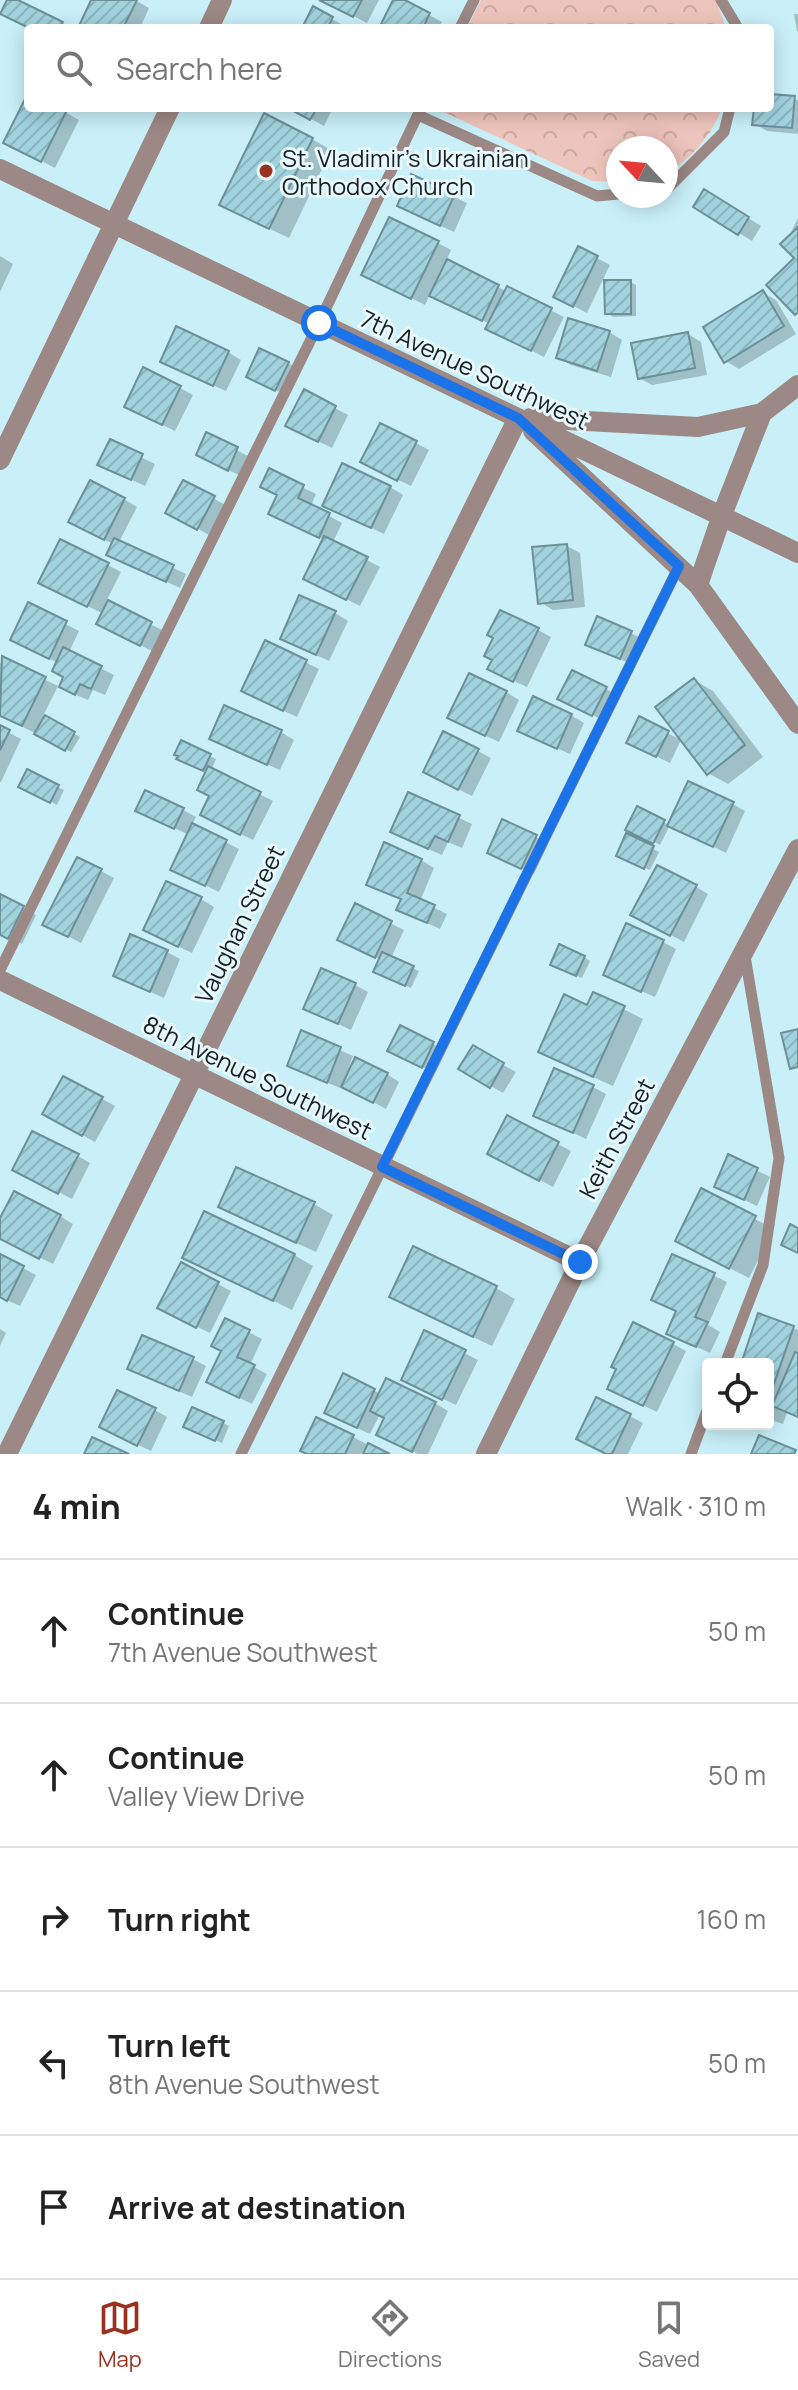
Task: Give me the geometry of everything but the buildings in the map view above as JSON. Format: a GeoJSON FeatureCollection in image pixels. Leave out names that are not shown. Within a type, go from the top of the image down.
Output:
{"type":"FeatureCollection","features":[{"type":"Feature","properties":{"kind":"street"},"geometry":{"type":"LineString","coordinates":[[211,24],[222,0]]}},
{"type":"Feature","properties":{"kind":"street"},"geometry":{"type":"LineString","coordinates":[[0,460],[168,112]]}},
{"type":"Feature","properties":{"kind":"street","name":"7th Avenue Southwest"},"geometry":{"type":"LineString","coordinates":[[0,169],[798,553]]}},
{"type":"Feature","properties":{"kind":"street"},"geometry":{"type":"LineString","coordinates":[[518,418],[698,427],[762,413],[798,385]]}},
{"type":"Feature","properties":{"kind":"street"},"geometry":{"type":"LineString","coordinates":[[698,585],[762,413]]}},
{"type":"Feature","properties":{"kind":"street"},"geometry":{"type":"LineString","coordinates":[[518,418],[698,585],[798,724]]}},
{"type":"Feature","properties":{"kind":"street","name":"Vaughan Street"},"geometry":{"type":"LineString","coordinates":[[7,1454],[518,418]]}},
{"type":"Feature","properties":{"kind":"street","name":"Keith Street"},"geometry":{"type":"LineString","coordinates":[[486,1454],[580,1262],[798,849]]}},
{"type":"Feature","properties":{"kind":"street","name":"8th Avenue Southwest"},"geometry":{"type":"LineString","coordinates":[[0,980],[580,1262]]}},
{"type":"Feature","properties":{"kind":"lane"},"geometry":{"type":"LineString","coordinates":[[462,24],[474,0]]}},
{"type":"Feature","properties":{"kind":"lane"},"geometry":{"type":"LineString","coordinates":[[721,0],[736,24]]}},
{"type":"Feature","properties":{"kind":"lane"},"geometry":{"type":"LineString","coordinates":[[0,970],[319,323],[419,112],[597,196],[606,195]]}},
{"type":"Feature","properties":{"kind":"lane"},"geometry":{"type":"LineString","coordinates":[[678,178],[724,132],[729,112]]}},
{"type":"Feature","properties":{"kind":"lane"},"geometry":{"type":"LineString","coordinates":[[241,1454],[679,566]]}},
{"type":"Feature","properties":{"kind":"lane"},"geometry":{"type":"LineString","coordinates":[[727,1358],[763,1265],[779,1158],[744,950]]}},
{"type":"Feature","properties":{"kind":"lane"},"geometry":{"type":"LineString","coordinates":[[691,1454],[702,1424]]}},
{"type":"Feature","properties":{"kind":"green space"},"geometry":{"type":"Polygon","coordinates":[[[481,0],[716,0],[725,24],[469,24],[481,0]]]}},
{"type":"Feature","properties":{"kind":"green space"},"geometry":{"type":"Polygon","coordinates":[[[444,112],[720,112],[700,145],[678,165],[678,136],[606,136],[606,182],[592,181],[444,112]]]}},
{"type":"Feature","properties":{"kind":"place","name":"St. Vladimir's Ukrainian Orthodox Church"},"geometry":{"type":"Point","coordinates":[266,171]}},
{"type":"Feature","properties":{"kind":"route"},"geometry":{"type":"LineString","coordinates":[[319,323],[518,418],[679,566],[382,1167],[580,1262]]}}]}
